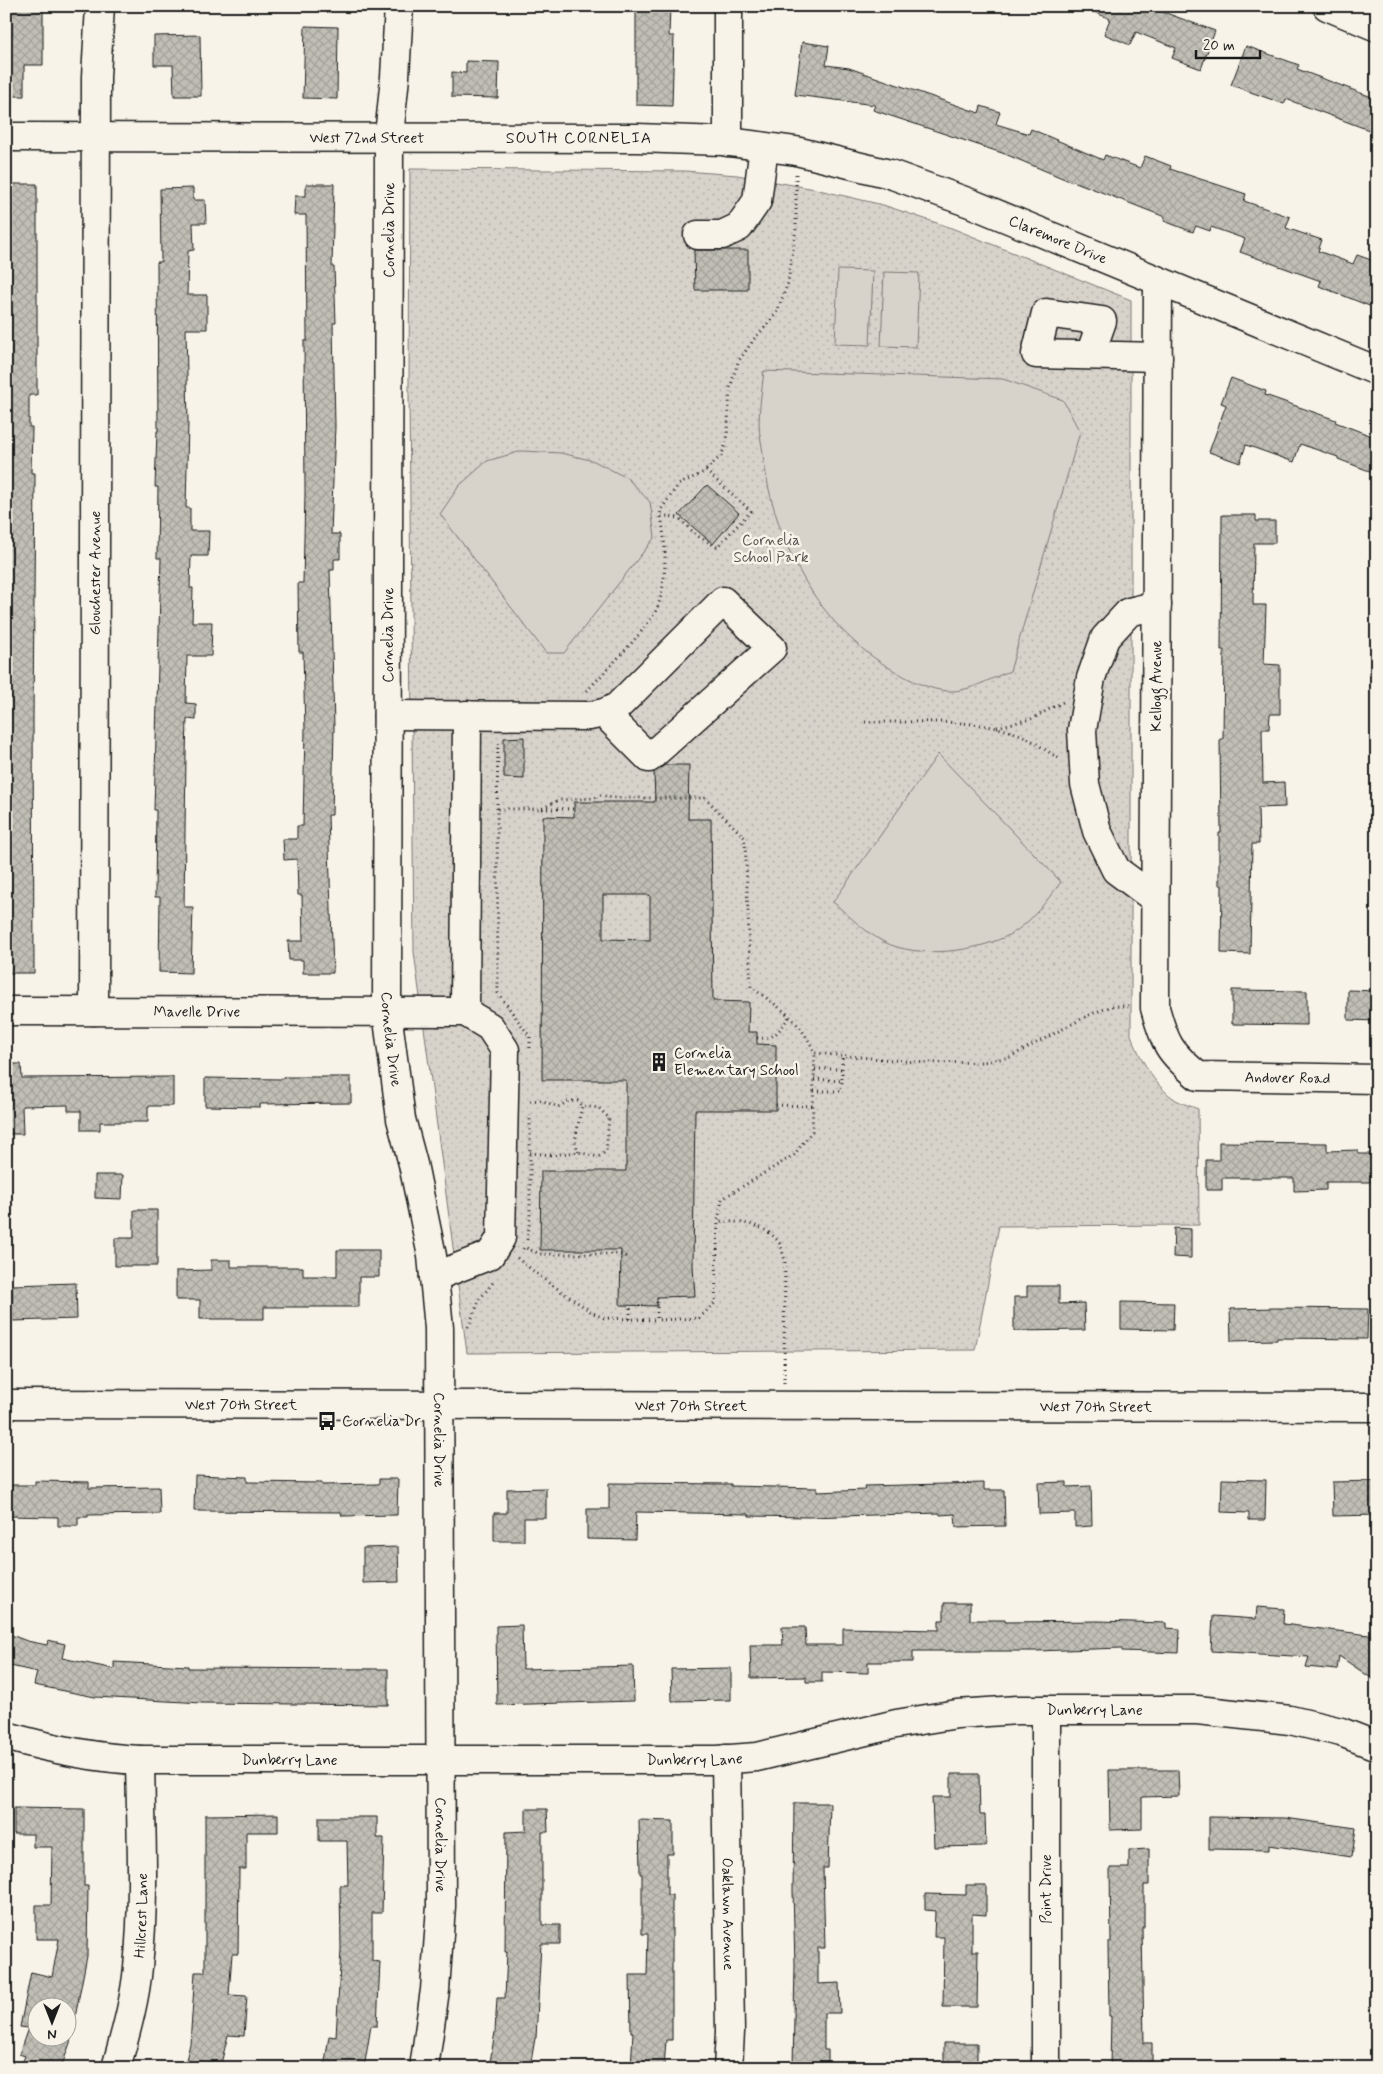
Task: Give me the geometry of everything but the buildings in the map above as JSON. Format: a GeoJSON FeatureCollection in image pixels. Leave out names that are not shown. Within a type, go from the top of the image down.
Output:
{"type":"FeatureCollection","features":[{"type":"Feature","properties":{"kind":"street","name":"Glouchester Avenue"},"geometry":{"type":"LineString","coordinates":[[94,1011],[96,77],[100,6]]}},
{"type":"Feature","properties":{"kind":"street","name":"Cornelia Drive"},"geometry":{"type":"LineString","coordinates":[[399,6],[389,136],[387,1012],[401,1119],[413,1164],[434,1277],[439,1328],[441,1906],[435,1990],[424,2068]]}},
{"type":"Feature","properties":{"kind":"street"},"geometry":{"type":"LineString","coordinates":[[728,6],[728,142]]}},
{"type":"Feature","properties":{"kind":"street"},"geometry":{"type":"LineString","coordinates":[[1327,6],[1377,27]]}},
{"type":"Feature","properties":{"kind":"street","name":"West 72nd Street"},"geometry":{"type":"LineString","coordinates":[[6,136],[637,138],[728,142]]}},
{"type":"Feature","properties":{"kind":"street","name":"Claremore Drive"},"geometry":{"type":"LineString","coordinates":[[728,142],[796,151],[890,174],[970,203],[1377,371]]}},
{"type":"Feature","properties":{"kind":"street"},"geometry":{"type":"LineString","coordinates":[[698,235],[722,235],[739,227],[757,201],[764,147]]}},
{"type":"Feature","properties":{"kind":"street","name":"Kellogg Avenue"},"geometry":{"type":"LineString","coordinates":[[1158,281],[1155,1008],[1162,1035],[1176,1058],[1198,1076]]}},
{"type":"Feature","properties":{"kind":"street"},"geometry":{"type":"LineString","coordinates":[[1090,355],[1158,357]]}},
{"type":"Feature","properties":{"kind":"street"},"geometry":{"type":"LineString","coordinates":[[388,715],[589,716],[604,713],[616,707],[723,601],[772,648],[649,758],[604,713]]}},
{"type":"Feature","properties":{"kind":"street"},"geometry":{"type":"LineString","coordinates":[[1155,899],[1116,870],[1097,831],[1085,784],[1082,730],[1091,678],[1105,638],[1129,612],[1157,605]]}},
{"type":"Feature","properties":{"kind":"street"},"geometry":{"type":"LineString","coordinates":[[434,1277],[490,1255],[501,1238],[505,1050],[490,1027],[464,1012],[467,715]]}},
{"type":"Feature","properties":{"kind":"street","name":"Mavelle Drive"},"geometry":{"type":"LineString","coordinates":[[6,1011],[464,1012]]}},
{"type":"Feature","properties":{"kind":"street","name":"Andover Road"},"geometry":{"type":"LineString","coordinates":[[1198,1076],[1377,1079]]}},
{"type":"Feature","properties":{"kind":"street","name":"West 70th Street"},"geometry":{"type":"LineString","coordinates":[[6,1404],[1377,1407]]}},
{"type":"Feature","properties":{"kind":"street","name":"Dunberry Lane"},"geometry":{"type":"LineString","coordinates":[[6,1736],[54,1750],[107,1759],[726,1759],[756,1756],[896,1724],[957,1714],[1046,1710],[1196,1710],[1290,1720],[1341,1732],[1377,1746]]}},
{"type":"Feature","properties":{"kind":"street","name":"Point Drive"},"geometry":{"type":"LineString","coordinates":[[1046,1710],[1046,2068]]}},
{"type":"Feature","properties":{"kind":"street","name":"Oaklawn Avenue"},"geometry":{"type":"LineString","coordinates":[[726,1759],[730,2032],[728,2068]]}},
{"type":"Feature","properties":{"kind":"street","name":"Hillcrest Lane"},"geometry":{"type":"LineString","coordinates":[[116,2068],[126,2031],[138,1968],[142,1905],[140,1760]]}},
{"type":"Feature","properties":{"kind":"path"},"geometry":{"type":"LineString","coordinates":[[587,692],[649,620],[658,606],[665,566],[660,511],[678,485],[706,470],[721,456],[727,441],[730,388],[738,362],[754,338],[776,314],[788,284],[796,229],[796,151]]}},
{"type":"Feature","properties":{"kind":"path"},"geometry":{"type":"LineString","coordinates":[[661,515],[679,518],[696,535],[717,547],[751,511],[706,470]]}},
{"type":"Feature","properties":{"kind":"path"},"geometry":{"type":"LineString","coordinates":[[997,728],[1030,719],[1089,688]]}},
{"type":"Feature","properties":{"kind":"path"},"geometry":{"type":"LineString","coordinates":[[865,722],[952,724],[997,728],[1023,736],[1084,773]]}},
{"type":"Feature","properties":{"kind":"path"},"geometry":{"type":"LineString","coordinates":[[516,1257],[549,1283],[593,1313],[604,1318],[657,1320],[699,1318],[715,1303],[718,1221],[722,1199],[794,1155],[812,1131],[815,1053],[806,1034],[790,1016],[751,987],[745,838],[705,798],[612,798],[601,795],[594,798],[559,800],[541,808]]}},
{"type":"Feature","properties":{"kind":"path"},"geometry":{"type":"LineString","coordinates":[[530,1055],[530,1037],[498,994],[498,809],[574,808]]}},
{"type":"Feature","properties":{"kind":"path"},"geometry":{"type":"LineString","coordinates":[[815,1053],[926,1063],[983,1062],[1010,1057],[1089,1015],[1112,1006],[1155,1008]]}},
{"type":"Feature","properties":{"kind":"path"},"geometry":{"type":"LineString","coordinates":[[757,1038],[768,1040],[775,1035],[790,1016]]}},
{"type":"Feature","properties":{"kind":"path"},"geometry":{"type":"LineString","coordinates":[[814,1091],[841,1091],[842,1056]]}},
{"type":"Feature","properties":{"kind":"path"},"geometry":{"type":"LineString","coordinates":[[815,1069],[842,1069]]}},
{"type":"Feature","properties":{"kind":"path"},"geometry":{"type":"LineString","coordinates":[[814,1080],[842,1080]]}},
{"type":"Feature","properties":{"kind":"path"},"geometry":{"type":"LineString","coordinates":[[511,1263],[524,1247],[530,1225],[530,1092]]}},
{"type":"Feature","properties":{"kind":"path"},"geometry":{"type":"LineString","coordinates":[[530,1101],[541,1100],[558,1106],[569,1101],[578,1101],[582,1106],[599,1108],[609,1118],[606,1152],[598,1157],[578,1152],[552,1155],[530,1153]]}},
{"type":"Feature","properties":{"kind":"path"},"geometry":{"type":"LineString","coordinates":[[776,1105],[813,1106]]}},
{"type":"Feature","properties":{"kind":"path"},"geometry":{"type":"LineString","coordinates":[[578,1152],[575,1140],[582,1106]]}},
{"type":"Feature","properties":{"kind":"path"},"geometry":{"type":"LineString","coordinates":[[718,1221],[745,1222],[764,1229],[780,1244],[785,1260],[784,1384]]}},
{"type":"Feature","properties":{"kind":"path"},"geometry":{"type":"LineString","coordinates":[[524,1247],[540,1254],[547,1252],[612,1252],[628,1258]]}},
{"type":"Feature","properties":{"kind":"path"},"geometry":{"type":"LineString","coordinates":[[468,1327],[480,1299],[500,1274]]}},
{"type":"Feature","properties":{"kind":"path"},"geometry":{"type":"LineString","coordinates":[[657,1297],[657,1320]]}},
{"type":"Feature","properties":{"kind":"path"},"geometry":{"type":"LineString","coordinates":[[630,1305],[630,1318]]}},
{"type":"Feature","properties":{"kind":"green space","name":"Cornelia School Park"},"geometry":{"type":"Polygon","coordinates":[[[410,169],[685,171],[737,175],[815,189],[883,205],[949,227],[1131,300],[1131,1035],[1144,1062],[1161,1087],[1176,1100],[1198,1109],[1199,1225],[999,1226],[975,1350],[467,1353],[414,952],[409,390],[410,169]]]}},
{"type":"Feature","properties":{"kind":"green space"},"geometry":{"type":"Polygon","coordinates":[[[838,270],[873,271],[870,345],[835,344],[838,270]]]}},
{"type":"Feature","properties":{"kind":"green space"},"geometry":{"type":"Polygon","coordinates":[[[884,272],[919,273],[916,347],[881,346],[884,272]]]}},
{"type":"Feature","properties":{"kind":"green space"},"geometry":{"type":"Polygon","coordinates":[[[764,371],[1003,379],[1063,400],[1080,432],[1010,671],[967,689],[943,691],[934,689],[893,670],[866,652],[842,630],[821,605],[803,578],[788,549],[768,486],[759,428],[764,371]]]}},
{"type":"Feature","properties":{"kind":"green space"},"geometry":{"type":"Polygon","coordinates":[[[522,451],[561,453],[594,461],[627,478],[650,502],[655,537],[564,653],[546,653],[440,514],[459,486],[487,461],[522,451]]]}},
{"type":"Feature","properties":{"kind":"green space"},"geometry":{"type":"Polygon","coordinates":[[[938,754],[1061,882],[1032,917],[1011,934],[965,949],[930,952],[898,947],[884,942],[857,924],[833,902],[938,754]]]}},
{"type":"Feature","properties":{"kind":"place","name":"Cornelia Elementary School"},"geometry":{"type":"Point","coordinates":[659,1062]}},
{"type":"Feature","properties":{"kind":"place","name":"Cornelia Dr"},"geometry":{"type":"Point","coordinates":[327,1421]}},
{"type":"Feature","properties":{"kind":"district","name":"SOUTH CORNELIA"},"geometry":{"type":"Point","coordinates":[579,137]}}]}
